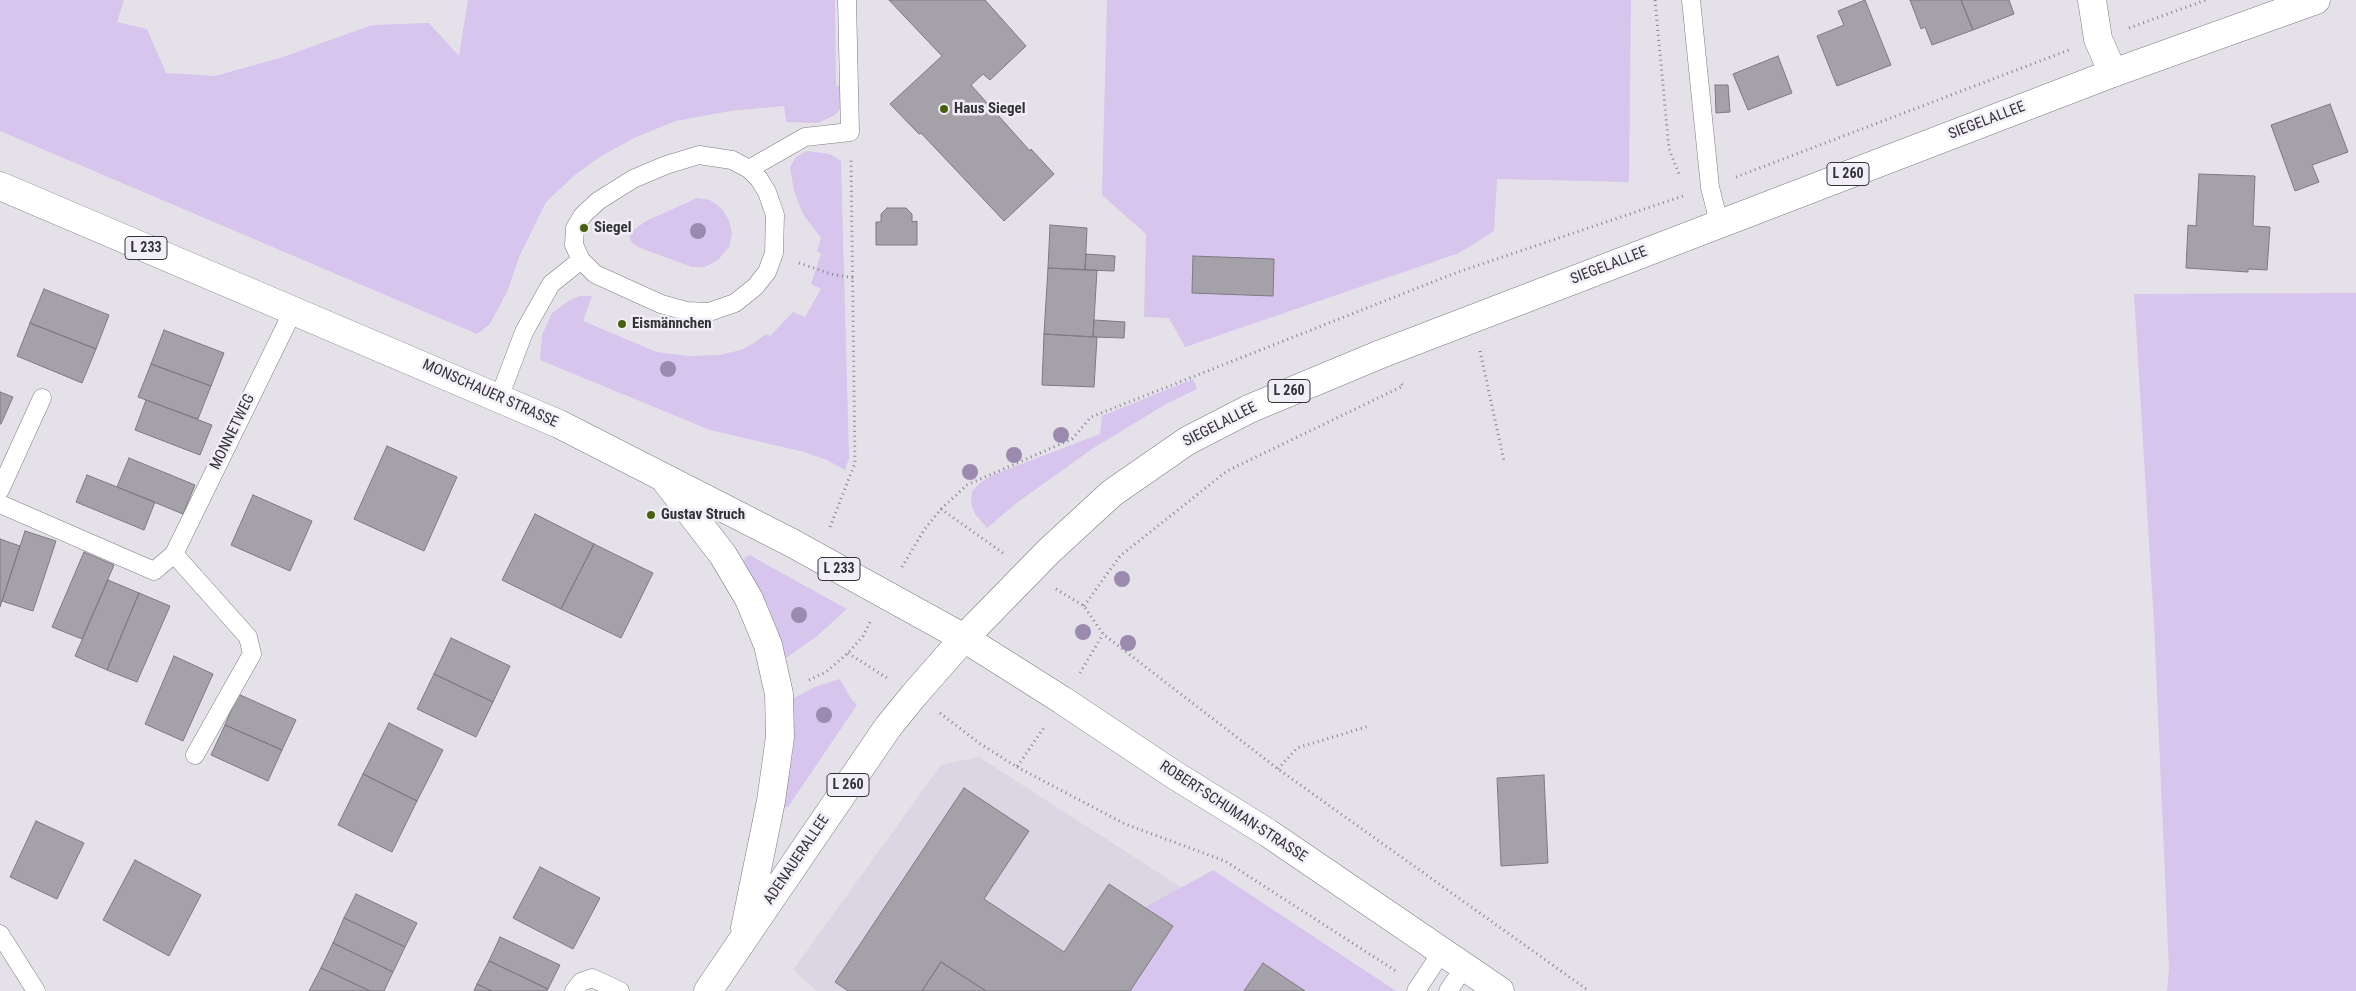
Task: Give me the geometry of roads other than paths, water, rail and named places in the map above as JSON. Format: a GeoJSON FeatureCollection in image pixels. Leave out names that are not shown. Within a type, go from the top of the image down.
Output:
{"type":"FeatureCollection","features":[{"type":"Feature","properties":{"kind":"main road"},"geometry":{"type":"LineString","coordinates":[[2092,0],[2098,39],[2113,73]]}},
{"type":"Feature","properties":{"kind":"main road","name":"SIEGELALLEE"},"geometry":{"type":"LineString","coordinates":[[964,638],[1028,571],[1112,493],[1187,441],[1257,405],[1381,354],[1719,223],[2113,73],[2316,0]]}},
{"type":"Feature","properties":{"kind":"main road","name":"MONSCHAUER STRASSE"},"geometry":{"type":"LineString","coordinates":[[0,186],[559,424],[660,474],[819,558],[964,638]]}},
{"type":"Feature","properties":{"kind":"main road"},"geometry":{"type":"LineString","coordinates":[[660,474],[723,555],[749,599],[768,645],[779,694],[780,737],[771,801],[742,939]]}},
{"type":"Feature","properties":{"kind":"main road","name":"ADENAUERALLEE"},"geometry":{"type":"LineString","coordinates":[[708,991],[888,727],[964,638]]}},
{"type":"Feature","properties":{"kind":"main road","name":"ROBERT-SCHUMAN-STRASSE"},"geometry":{"type":"LineString","coordinates":[[964,638],[1062,700],[1172,774],[1268,833],[1443,950],[1500,991]]}},
{"type":"Feature","properties":{"kind":"lane"},"geometry":{"type":"LineString","coordinates":[[749,169],[805,137],[850,132],[847,0]]}},
{"type":"Feature","properties":{"kind":"lane"},"geometry":{"type":"LineString","coordinates":[[1692,0],[1710,187],[1719,223]]}},
{"type":"Feature","properties":{"kind":"lane"},"geometry":{"type":"LineString","coordinates":[[699,156],[732,160],[749,169],[759,179],[767,192],[775,214],[774,253],[767,272],[755,287],[735,303],[709,312],[686,312],[661,304],[594,274],[581,260],[574,245],[575,228],[582,215],[598,201],[633,179],[666,165],[699,156]]}},
{"type":"Feature","properties":{"kind":"lane"},"geometry":{"type":"LineString","coordinates":[[499,398],[524,332],[551,284],[581,260]]}},
{"type":"Feature","properties":{"kind":"lane","name":"MONNETWEG"},"geometry":{"type":"LineString","coordinates":[[0,504],[154,571],[174,554],[293,311]]}},
{"type":"Feature","properties":{"kind":"lane"},"geometry":{"type":"LineString","coordinates":[[0,490],[42,398]]}},
{"type":"Feature","properties":{"kind":"lane"},"geometry":{"type":"LineString","coordinates":[[174,554],[248,637],[252,654],[195,755]]}},
{"type":"Feature","properties":{"kind":"lane"},"geometry":{"type":"LineString","coordinates":[[0,934],[36,991]]}},
{"type":"Feature","properties":{"kind":"lane"},"geometry":{"type":"LineString","coordinates":[[1418,988],[1443,950]]}},
{"type":"Feature","properties":{"kind":"lane"},"geometry":{"type":"LineString","coordinates":[[1448,991],[1465,966]]}},
{"type":"Feature","properties":{"kind":"lane"},"geometry":{"type":"LineString","coordinates":[[574,991],[581,982],[592,978],[620,991]]}},
{"type":"Feature","properties":{"kind":"place","name":"Haus Siegel"},"geometry":{"type":"Point","coordinates":[944,109]}},
{"type":"Feature","properties":{"kind":"place","name":"Siegel"},"geometry":{"type":"Point","coordinates":[584,228]}},
{"type":"Feature","properties":{"kind":"place","name":"Eismännchen"},"geometry":{"type":"Point","coordinates":[622,324]}},
{"type":"Feature","properties":{"kind":"place","name":"Gustav Struch"},"geometry":{"type":"Point","coordinates":[651,515]}}]}
